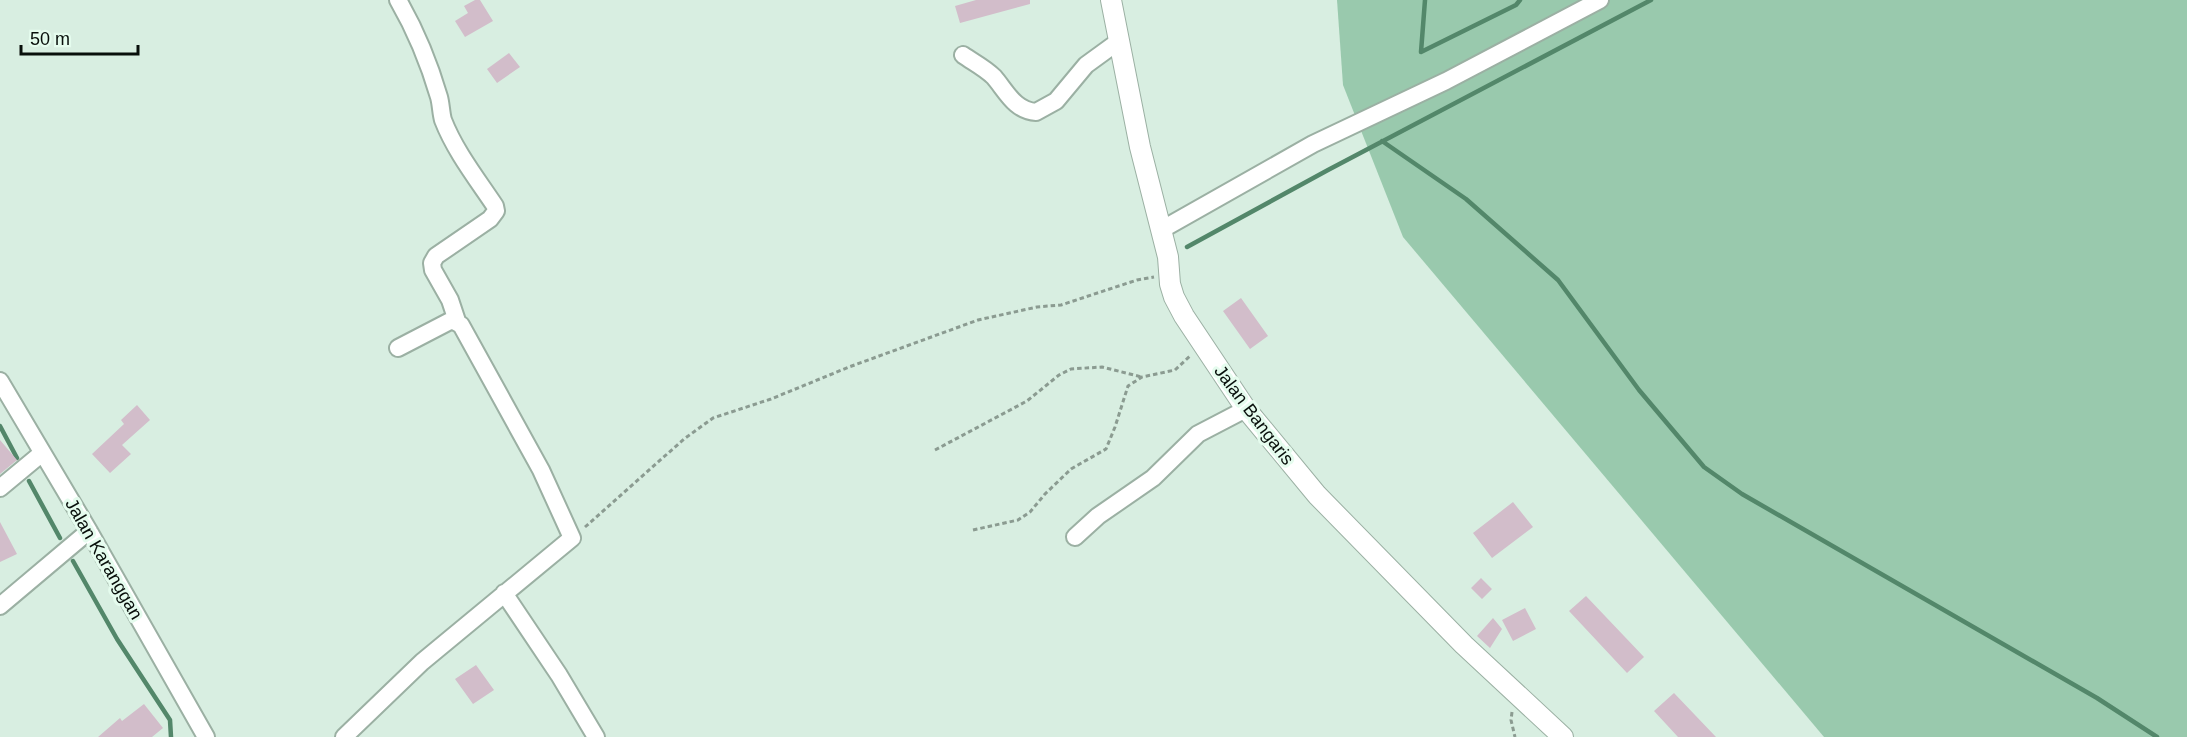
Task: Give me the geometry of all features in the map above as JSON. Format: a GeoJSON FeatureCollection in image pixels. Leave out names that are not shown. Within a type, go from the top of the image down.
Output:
{"type":"FeatureCollection","features":[{"type":"Feature","properties":{"kind":"street"},"geometry":{"type":"LineString","coordinates":[[344,737],[422,662],[572,538],[541,470],[482,359],[457,321],[450,300],[434,270],[432,263],[436,256],[490,219],[496,211],[463,159],[443,118],[428,62],[408,15],[398,0]]}},
{"type":"Feature","properties":{"kind":"street","name":"Jalan Bangaris"},"geometry":{"type":"LineString","coordinates":[[1112,0],[1140,147],[1168,257],[1174,297],[1202,343],[1246,409],[1283,456],[1330,509],[1464,645],[1563,737]]}},
{"type":"Feature","properties":{"kind":"street"},"geometry":{"type":"LineString","coordinates":[[1161,230],[1313,144],[1446,81],[1600,0]]}},
{"type":"Feature","properties":{"kind":"street"},"geometry":{"type":"LineString","coordinates":[[963,55],[992,76],[1015,104],[1036,112],[1056,101],[1086,65],[1119,41]]}},
{"type":"Feature","properties":{"kind":"street"},"geometry":{"type":"LineString","coordinates":[[398,348],[443,323],[457,321]]}},
{"type":"Feature","properties":{"kind":"street","name":"Jalan Karanggan"},"geometry":{"type":"LineString","coordinates":[[0,381],[41,454],[89,531],[199,734]]}},
{"type":"Feature","properties":{"kind":"street"},"geometry":{"type":"LineString","coordinates":[[1075,537],[1098,516],[1154,478],[1198,434],[1246,409]]}},
{"type":"Feature","properties":{"kind":"street"},"geometry":{"type":"LineString","coordinates":[[0,488],[41,454]]}},
{"type":"Feature","properties":{"kind":"street"},"geometry":{"type":"LineString","coordinates":[[0,606],[89,531]]}},
{"type":"Feature","properties":{"kind":"street"},"geometry":{"type":"LineString","coordinates":[[504,593],[559,675],[596,737]]}},
{"type":"Feature","properties":{"kind":"path"},"geometry":{"type":"LineString","coordinates":[[572,538],[684,440],[713,418],[771,399],[849,367],[978,320],[1037,307],[1061,305],[1137,280],[1169,275]]}},
{"type":"Feature","properties":{"kind":"path"},"geometry":{"type":"LineString","coordinates":[[973,530],[1018,520],[1030,512],[1071,469],[1106,449],[1128,386],[1142,377],[1175,369],[1202,343]]}},
{"type":"Feature","properties":{"kind":"path"},"geometry":{"type":"LineString","coordinates":[[935,450],[1027,401],[1059,375],[1071,369],[1102,367],[1142,377]]}},
{"type":"Feature","properties":{"kind":"green space"},"geometry":{"type":"Polygon","coordinates":[[[1337,0],[2187,0],[2187,737],[1824,737],[1403,237],[1343,85],[1337,0]]]}},
{"type":"Feature","properties":{"kind":"building"},"geometry":{"type":"Polygon","coordinates":[[[480,0],[493,21],[465,37],[455,21],[468,13],[464,6],[480,0]]]}},
{"type":"Feature","properties":{"kind":"building"},"geometry":{"type":"Polygon","coordinates":[[[976,0],[1030,0],[1030,4],[960,23],[955,6],[976,0]]]}},
{"type":"Feature","properties":{"kind":"building"},"geometry":{"type":"Polygon","coordinates":[[[509,53],[520,67],[497,83],[487,69],[509,53]]]}},
{"type":"Feature","properties":{"kind":"building"},"geometry":{"type":"Polygon","coordinates":[[[1241,298],[1268,336],[1250,349],[1223,311],[1241,298]]]}},
{"type":"Feature","properties":{"kind":"building"},"geometry":{"type":"Polygon","coordinates":[[[137,405],[150,420],[122,445],[131,454],[110,473],[92,454],[124,424],[121,420],[137,405]]]}},
{"type":"Feature","properties":{"kind":"building"},"geometry":{"type":"Polygon","coordinates":[[[0,440],[17,460],[0,474],[0,440]]]}},
{"type":"Feature","properties":{"kind":"building"},"geometry":{"type":"Polygon","coordinates":[[[1513,502],[1533,527],[1492,558],[1473,533],[1513,502]]]}},
{"type":"Feature","properties":{"kind":"building"},"geometry":{"type":"Polygon","coordinates":[[[0,522],[17,554],[0,562],[0,522]]]}},
{"type":"Feature","properties":{"kind":"building"},"geometry":{"type":"Polygon","coordinates":[[[1481,578],[1492,589],[1482,599],[1471,588],[1481,578]]]}},
{"type":"Feature","properties":{"kind":"building"},"geometry":{"type":"Polygon","coordinates":[[[1586,596],[1644,657],[1627,673],[1569,611],[1586,596]]]}},
{"type":"Feature","properties":{"kind":"building"},"geometry":{"type":"Polygon","coordinates":[[[1525,608],[1536,629],[1513,641],[1502,620],[1525,608]]]}},
{"type":"Feature","properties":{"kind":"building"},"geometry":{"type":"Polygon","coordinates":[[[1493,618],[1502,629],[1490,648],[1477,636],[1493,618]]]}},
{"type":"Feature","properties":{"kind":"building"},"geometry":{"type":"Polygon","coordinates":[[[476,665],[494,690],[473,704],[455,679],[476,665]]]}},
{"type":"Feature","properties":{"kind":"building"},"geometry":{"type":"Polygon","coordinates":[[[1674,693],[1716,737],[1678,737],[1654,711],[1674,693]]]}},
{"type":"Feature","properties":{"kind":"building"},"geometry":{"type":"Polygon","coordinates":[[[144,704],[163,728],[152,737],[98,737],[120,718],[122,721],[144,704]]]}},
{"type":"Feature","properties":{"kind":"waterway"},"geometry":{"type":"LineString","coordinates":[[1425,0],[1421,52],[1516,5],[1520,0]]}},
{"type":"Feature","properties":{"kind":"waterway"},"geometry":{"type":"LineString","coordinates":[[1187,247],[1651,0]]}},
{"type":"Feature","properties":{"kind":"waterway"},"geometry":{"type":"LineString","coordinates":[[1382,141],[1466,199],[1558,280],[1639,390],[1704,467],[1742,494],[2097,698],[2157,737]]}},
{"type":"Feature","properties":{"kind":"waterway"},"geometry":{"type":"LineString","coordinates":[[0,426],[17,458]]}},
{"type":"Feature","properties":{"kind":"waterway"},"geometry":{"type":"LineString","coordinates":[[29,481],[60,538]]}},
{"type":"Feature","properties":{"kind":"waterway"},"geometry":{"type":"LineString","coordinates":[[73,561],[117,639],[170,720],[171,737]]}}]}
